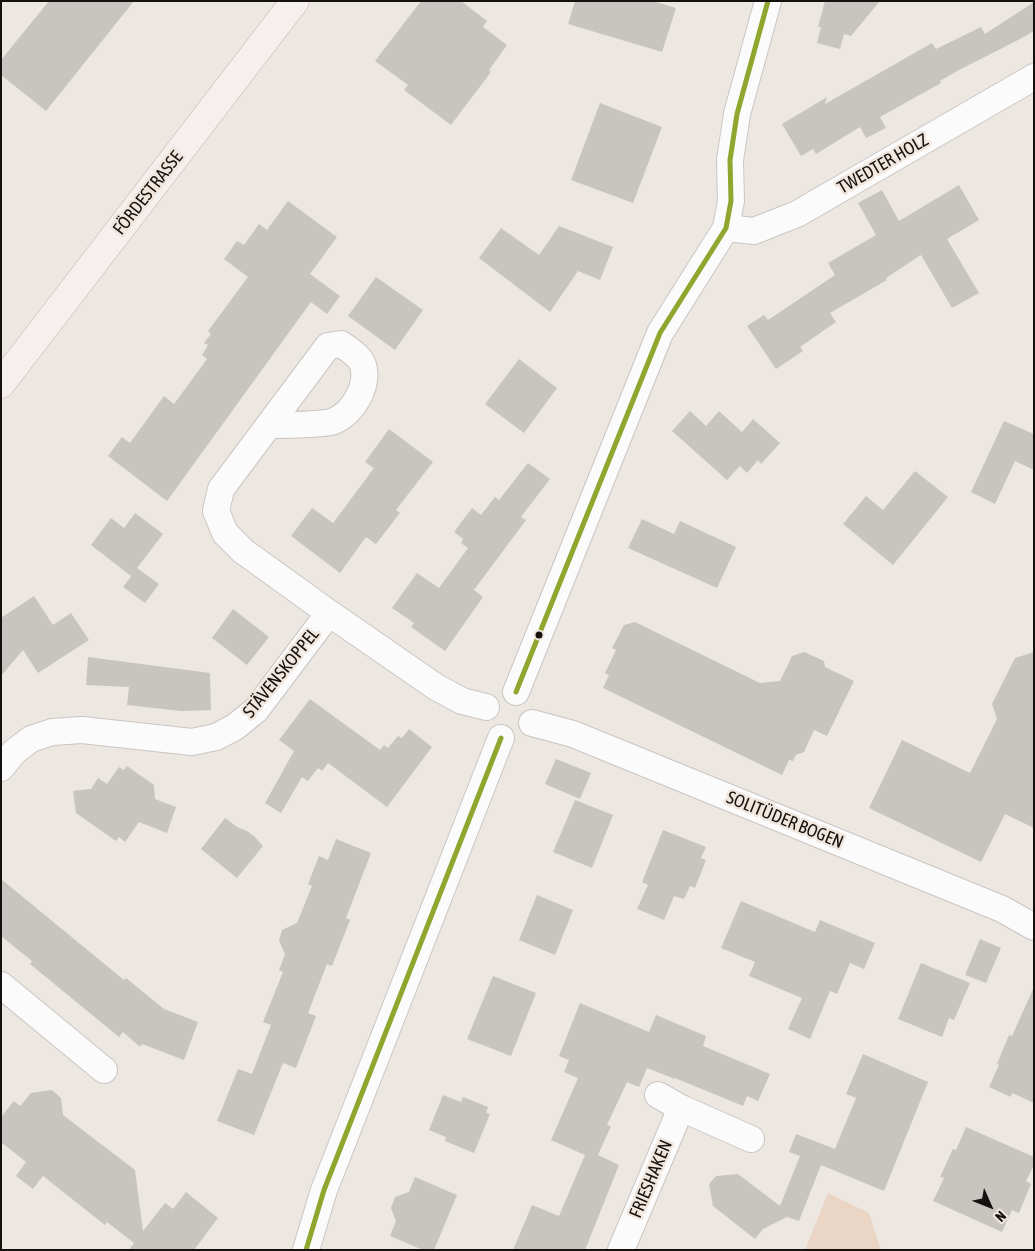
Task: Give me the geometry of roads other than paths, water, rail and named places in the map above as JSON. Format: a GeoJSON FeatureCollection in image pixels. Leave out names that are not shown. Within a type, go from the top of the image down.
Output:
{"type":"FeatureCollection","features":[{"type":"Feature","properties":{"kind":"main road","name":"FÖRDESTRASSE"},"geometry":{"type":"LineString","coordinates":[[1,384],[295,1]]}},
{"type":"Feature","properties":{"kind":"street"},"geometry":{"type":"LineString","coordinates":[[516,692],[660,333],[726,228],[731,201],[730,160],[737,114],[768,1]]}},
{"type":"Feature","properties":{"kind":"street","name":"TWEDTER HOLZ"},"geometry":{"type":"LineString","coordinates":[[726,228],[754,231],[797,214],[1034,77]]}},
{"type":"Feature","properties":{"kind":"street"},"geometry":{"type":"LineString","coordinates":[[269,425],[221,489],[216,511],[225,534],[243,551],[329,613]]}},
{"type":"Feature","properties":{"kind":"street","name":"STÄVENSKOPPEL"},"geometry":{"type":"LineString","coordinates":[[1,768],[14,752],[31,739],[52,732],[82,730],[192,742],[216,737],[235,727],[256,710],[329,613],[436,688],[462,701],[486,707]]}},
{"type":"Feature","properties":{"kind":"street"},"geometry":{"type":"LineString","coordinates":[[516,692],[525,697],[530,704],[533,713],[532,722],[527,731],[520,736],[510,739],[501,738],[487,726],[486,707],[498,693],[516,692]]}},
{"type":"Feature","properties":{"kind":"street","name":"SOLITÜDER BOGEN"},"geometry":{"type":"LineString","coordinates":[[532,722],[573,734],[984,902],[1030,916]]}},
{"type":"Feature","properties":{"kind":"street"},"geometry":{"type":"LineString","coordinates":[[306,1250],[324,1190],[501,738]]}},
{"type":"Feature","properties":{"kind":"street"},"geometry":{"type":"LineString","coordinates":[[1,985],[104,1070]]}},
{"type":"Feature","properties":{"kind":"street"},"geometry":{"type":"LineString","coordinates":[[658,1095],[681,1108],[751,1138]]}},
{"type":"Feature","properties":{"kind":"street","name":"FRIESHAKEN"},"geometry":{"type":"LineString","coordinates":[[621,1250],[681,1108]]}}]}
